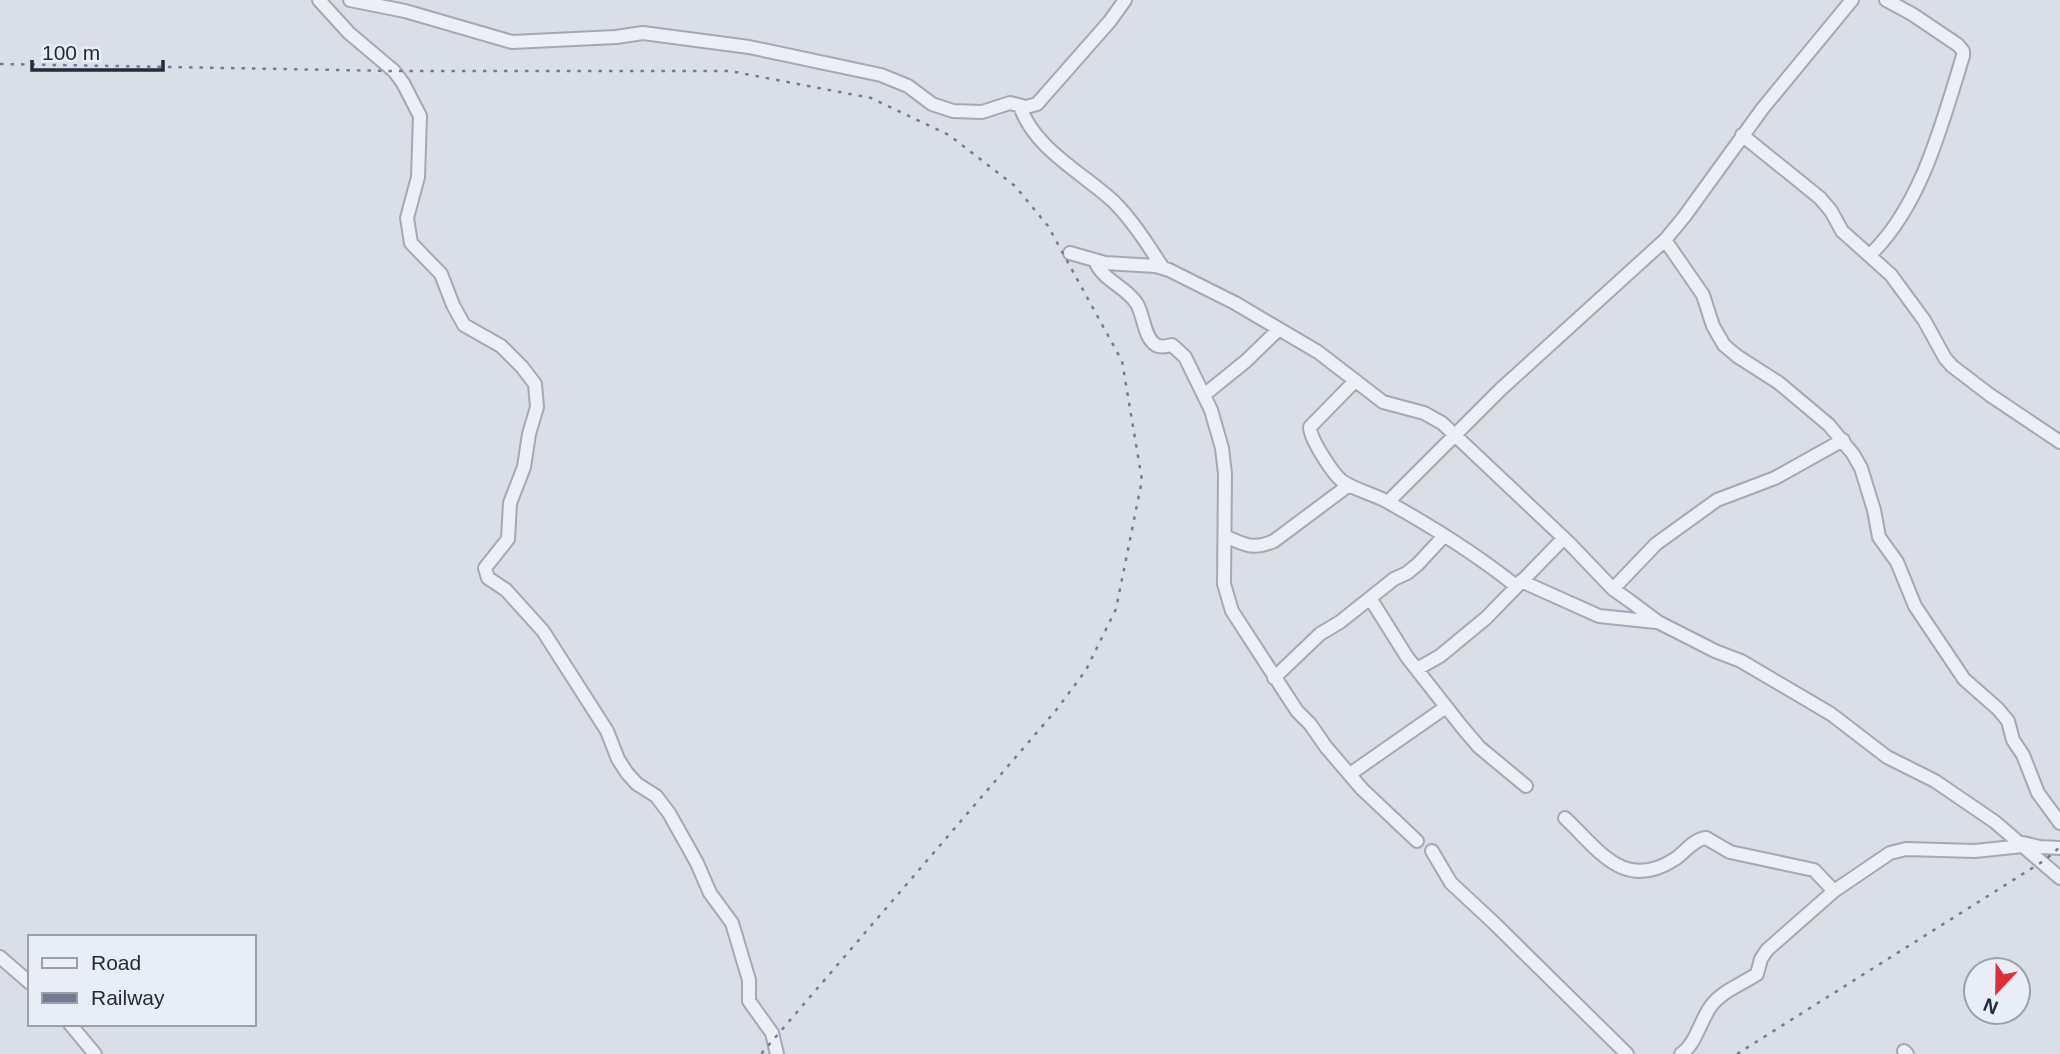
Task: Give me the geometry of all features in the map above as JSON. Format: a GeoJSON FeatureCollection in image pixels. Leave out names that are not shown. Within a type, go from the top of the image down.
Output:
{"type":"FeatureCollection","features":[{"type":"Feature","properties":{"kind":"street"},"geometry":{"type":"LineString","coordinates":[[319,0],[349,33],[394,71],[420,116],[418,177],[407,218],[411,243],[440,274],[464,325],[500,346],[535,384],[537,407],[528,433],[524,467],[510,503],[508,539],[485,568],[485,573],[492,582],[506,590],[543,631],[607,731],[618,760],[637,784],[656,796],[669,813],[697,863],[710,893],[732,923],[749,980],[749,1002],[772,1033],[778,1054]]}},
{"type":"Feature","properties":{"kind":"street"},"geometry":{"type":"LineString","coordinates":[[350,0],[405,11],[512,42],[643,33],[710,41],[870,71],[903,83],[932,104],[946,109],[982,112],[1010,103],[1032,106],[1048,93],[1125,0]]}},
{"type":"Feature","properties":{"kind":"street"},"geometry":{"type":"LineString","coordinates":[[1388,502],[1501,389],[1665,240],[1742,135],[1852,0]]}},
{"type":"Feature","properties":{"kind":"street"},"geometry":{"type":"LineString","coordinates":[[1870,255],[1888,237],[1908,205],[1932,149],[1963,56],[1958,45],[1912,13],[1886,0]]}},
{"type":"Feature","properties":{"kind":"street"},"geometry":{"type":"LineString","coordinates":[[1020,106],[1025,119],[1044,142],[1132,222],[1163,268]]}},
{"type":"Feature","properties":{"kind":"street"},"geometry":{"type":"LineString","coordinates":[[1742,135],[1820,198],[1842,231],[1905,291],[1952,366],[2060,442]]}},
{"type":"Feature","properties":{"kind":"street"},"geometry":{"type":"LineString","coordinates":[[1665,240],[1703,295],[1713,327],[1724,345],[1779,383],[1843,439],[1860,468],[1874,510],[1879,537],[1897,562],[1902,581],[1915,606],[1964,679],[1998,709],[2008,722],[2014,744],[2023,755],[2038,793],[2060,822]]}},
{"type":"Feature","properties":{"kind":"street"},"geometry":{"type":"LineString","coordinates":[[1070,253],[1095,261],[1163,268],[1236,303],[1318,352],[1383,402],[1424,413],[1442,423],[1564,538],[1613,589],[1658,622],[1741,661],[1831,713],[1887,757],[1935,781],[1995,822],[2060,878]]}},
{"type":"Feature","properties":{"kind":"street"},"geometry":{"type":"LineString","coordinates":[[1095,261],[1103,274],[1137,304],[1154,343],[1160,346],[1172,345],[1185,357],[1214,418],[1224,460],[1224,584],[1231,611],[1297,711],[1326,747],[1362,789],[1417,841]]}},
{"type":"Feature","properties":{"kind":"street"},"geometry":{"type":"LineString","coordinates":[[1204,395],[1246,361],[1278,330]]}},
{"type":"Feature","properties":{"kind":"street"},"geometry":{"type":"LineString","coordinates":[[1354,382],[1313,422],[1310,431],[1317,447],[1340,479],[1388,502],[1518,584],[1599,617],[1658,622]]}},
{"type":"Feature","properties":{"kind":"street"},"geometry":{"type":"LineString","coordinates":[[1613,589],[1656,544],[1717,500],[1775,478],[1843,439]]}},
{"type":"Feature","properties":{"kind":"street"},"geometry":{"type":"LineString","coordinates":[[1225,536],[1248,547],[1263,546],[1274,541],[1349,485]]}},
{"type":"Feature","properties":{"kind":"street"},"geometry":{"type":"LineString","coordinates":[[1274,678],[1321,634],[1418,564],[1443,537]]}},
{"type":"Feature","properties":{"kind":"street"},"geometry":{"type":"LineString","coordinates":[[1417,670],[1440,656],[1486,618],[1564,538]]}},
{"type":"Feature","properties":{"kind":"street"},"geometry":{"type":"LineString","coordinates":[[1370,598],[1406,657],[1479,747],[1527,786]]}},
{"type":"Feature","properties":{"kind":"street"},"geometry":{"type":"LineString","coordinates":[[1430,718],[1434,707],[1434,691]]}},
{"type":"Feature","properties":{"kind":"street"},"geometry":{"type":"LineString","coordinates":[[1350,774],[1446,707]]}},
{"type":"Feature","properties":{"kind":"street"},"geometry":{"type":"LineString","coordinates":[[1564,818],[1609,862],[1629,871],[1650,871],[1673,861],[1696,841],[1706,838],[1730,852],[1805,866],[1814,870],[1834,891]]}},
{"type":"Feature","properties":{"kind":"street"},"geometry":{"type":"LineString","coordinates":[[1681,1054],[1688,1048],[1712,1005],[1758,974],[1761,959],[1767,950],[1834,891],[1890,853],[1906,849],[1975,851],[2021,844],[2060,848]]}},
{"type":"Feature","properties":{"kind":"street"},"geometry":{"type":"LineString","coordinates":[[1432,851],[1451,883],[1627,1054]]}},
{"type":"Feature","properties":{"kind":"street"},"geometry":{"type":"LineString","coordinates":[[0,957],[28,981]]}},
{"type":"Feature","properties":{"kind":"street"},"geometry":{"type":"LineString","coordinates":[[72,1026],[95,1054]]}},
{"type":"Feature","properties":{"kind":"railway"},"geometry":{"type":"LineString","coordinates":[[0,64],[394,71],[730,71],[871,98],[949,135],[1015,186],[1048,226],[1122,361],[1142,480],[1116,609],[1086,670],[1057,709],[761,1054]]}},
{"type":"Feature","properties":{"kind":"railway"},"geometry":{"type":"LineString","coordinates":[[1737,1054],[2045,860],[2060,847]]}}]}
